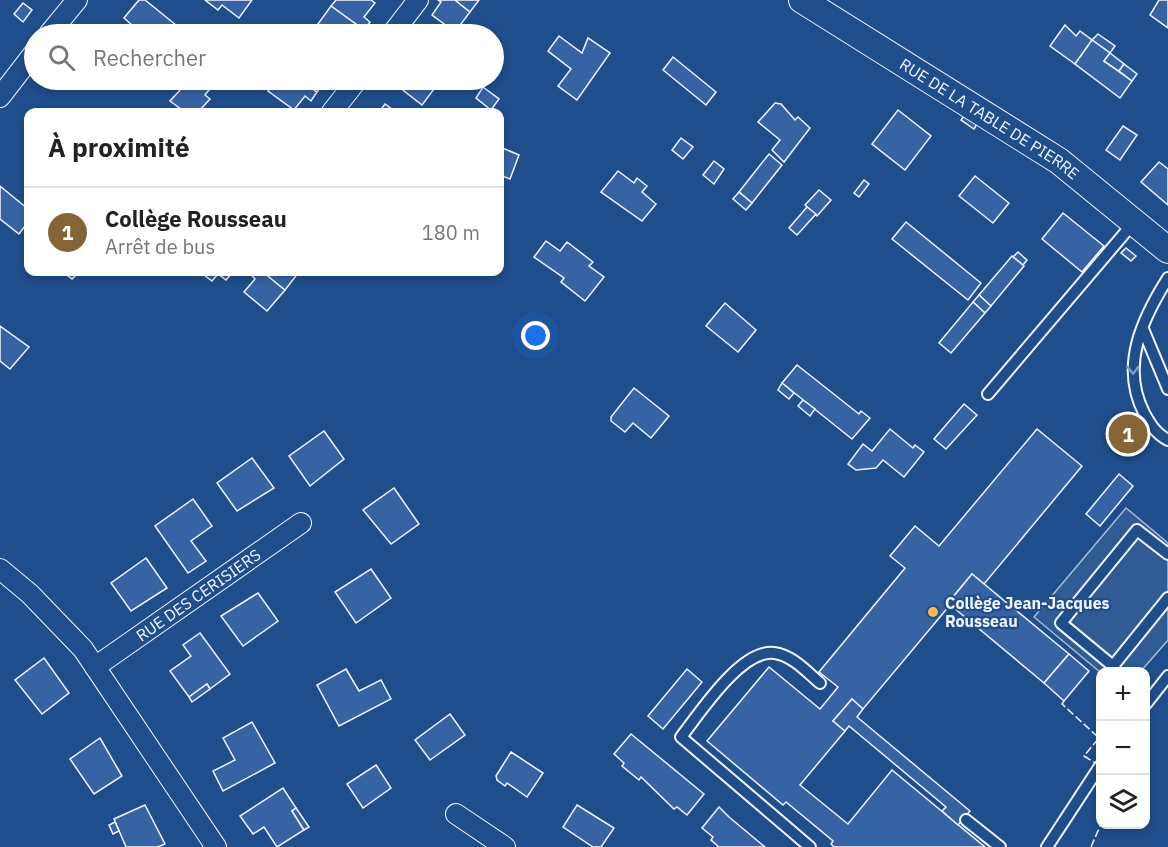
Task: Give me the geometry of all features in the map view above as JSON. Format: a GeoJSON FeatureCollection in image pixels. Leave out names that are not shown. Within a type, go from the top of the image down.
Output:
{"type":"FeatureCollection","features":[{"type":"Feature","properties":{"kind":"street"},"geometry":{"type":"LineString","coordinates":[[57,24],[77,0]]}},
{"type":"Feature","properties":{"kind":"street"},"geometry":{"type":"LineString","coordinates":[[400,24],[418,0]]}},
{"type":"Feature","properties":{"kind":"street","name":"RUE DE LA TABLE DE PIERRE"},"geometry":{"type":"LineString","coordinates":[[802,0],[1042,150],[1135,221],[1168,250]]}},
{"type":"Feature","properties":{"kind":"street"},"geometry":{"type":"LineString","coordinates":[[0,97],[24,66]]}},
{"type":"Feature","properties":{"kind":"street"},"geometry":{"type":"LineString","coordinates":[[335,108],[349,90]]}},
{"type":"Feature","properties":{"kind":"street","name":"RUE DES CERISIERS"},"geometry":{"type":"LineString","coordinates":[[95,667],[301,523]]}},
{"type":"Feature","properties":{"kind":"street"},"geometry":{"type":"LineString","coordinates":[[0,569],[30,594],[83,649],[216,847]]}},
{"type":"Feature","properties":{"kind":"street"},"geometry":{"type":"LineString","coordinates":[[456,814],[505,847]]}},
{"type":"Feature","properties":{"kind":"lane"},"geometry":{"type":"LineString","coordinates":[[988,394],[1135,221]]}},
{"type":"Feature","properties":{"kind":"lane"},"geometry":{"type":"LineString","coordinates":[[1168,280],[1148,311],[1133,352],[1134,386],[1137,399],[1153,427],[1160,436],[1168,440]]}},
{"type":"Feature","properties":{"kind":"lane"},"geometry":{"type":"LineString","coordinates":[[1143,329],[1168,389]]}},
{"type":"Feature","properties":{"kind":"lane"},"geometry":{"type":"LineString","coordinates":[[1168,554],[1137,530],[1061,623],[1113,666],[1168,598]]}},
{"type":"Feature","properties":{"kind":"lane"},"geometry":{"type":"LineString","coordinates":[[810,847],[681,737],[735,672],[746,661],[762,654],[774,653],[792,659],[820,683]]}},
{"type":"Feature","properties":{"kind":"lane"},"geometry":{"type":"LineString","coordinates":[[1150,699],[1168,676]]}},
{"type":"Feature","properties":{"kind":"lane"},"geometry":{"type":"LineString","coordinates":[[1047,847],[1096,774]]}},
{"type":"Feature","properties":{"kind":"lane"},"geometry":{"type":"LineString","coordinates":[[966,820],[1000,847]]}},
{"type":"Feature","properties":{"kind":"shaded area"},"geometry":{"type":"Polygon","coordinates":[[[1126,508],[1168,543],[1168,640],[1144,667],[1096,669],[1034,617],[1126,508]]]}},
{"type":"Feature","properties":{"kind":"building"},"geometry":{"type":"Polygon","coordinates":[[[139,0],[145,0],[175,24],[131,24],[124,18],[139,0]]]}},
{"type":"Feature","properties":{"kind":"building"},"geometry":{"type":"Polygon","coordinates":[[[205,0],[252,0],[239,18],[222,5],[218,10],[205,0]]]}},
{"type":"Feature","properties":{"kind":"building"},"geometry":{"type":"Polygon","coordinates":[[[336,0],[371,0],[375,3],[364,17],[370,22],[368,24],[356,24],[331,6],[336,0]]]}},
{"type":"Feature","properties":{"kind":"building"},"geometry":{"type":"Polygon","coordinates":[[[438,0],[455,0],[470,12],[461,24],[444,24],[432,15],[441,2],[438,0]]]}},
{"type":"Feature","properties":{"kind":"building"},"geometry":{"type":"Polygon","coordinates":[[[455,0],[479,0],[470,12],[455,0]]]}},
{"type":"Feature","properties":{"kind":"building"},"geometry":{"type":"Polygon","coordinates":[[[1159,0],[1168,0],[1168,28],[1150,15],[1159,0]]]}},
{"type":"Feature","properties":{"kind":"building"},"geometry":{"type":"Polygon","coordinates":[[[23,3],[32,10],[23,22],[14,14],[23,3]]]}},
{"type":"Feature","properties":{"kind":"building"},"geometry":{"type":"Polygon","coordinates":[[[331,6],[356,24],[318,24],[331,6]]]}},
{"type":"Feature","properties":{"kind":"building"},"geometry":{"type":"Polygon","coordinates":[[[1065,25],[1076,36],[1080,31],[1092,40],[1075,64],[1050,46],[1065,25]]]}},
{"type":"Feature","properties":{"kind":"building"},"geometry":{"type":"Polygon","coordinates":[[[1098,34],[1115,46],[1110,53],[1092,40],[1098,34]]]}},
{"type":"Feature","properties":{"kind":"building"},"geometry":{"type":"Polygon","coordinates":[[[559,36],[582,53],[588,38],[610,53],[577,100],[558,86],[571,69],[548,51],[559,36]]]}},
{"type":"Feature","properties":{"kind":"building"},"geometry":{"type":"Polygon","coordinates":[[[1092,40],[1110,53],[1104,61],[1132,81],[1120,98],[1075,64],[1092,40]]]}},
{"type":"Feature","properties":{"kind":"building"},"geometry":{"type":"Polygon","coordinates":[[[1110,53],[1124,64],[1119,71],[1104,61],[1110,53]]]}},
{"type":"Feature","properties":{"kind":"building"},"geometry":{"type":"Polygon","coordinates":[[[673,57],[716,92],[706,105],[663,70],[673,57]]]}},
{"type":"Feature","properties":{"kind":"building"},"geometry":{"type":"Polygon","coordinates":[[[1124,64],[1137,74],[1132,81],[1119,71],[1124,64]]]}},
{"type":"Feature","properties":{"kind":"building"},"geometry":{"type":"Polygon","coordinates":[[[180,90],[209,90],[205,95],[210,99],[202,108],[180,108],[170,101],[180,90]]]}},
{"type":"Feature","properties":{"kind":"building"},"geometry":{"type":"Polygon","coordinates":[[[314,90],[317,92],[311,101],[305,96],[296,108],[291,108],[268,91],[314,90]]]}},
{"type":"Feature","properties":{"kind":"building"},"geometry":{"type":"Polygon","coordinates":[[[403,90],[433,90],[422,105],[403,90]]]}},
{"type":"Feature","properties":{"kind":"building"},"geometry":{"type":"Polygon","coordinates":[[[481,90],[487,90],[499,99],[492,108],[488,108],[476,98],[481,90]]]}},
{"type":"Feature","properties":{"kind":"building"},"geometry":{"type":"Polygon","coordinates":[[[775,103],[781,104],[795,120],[798,117],[810,128],[784,162],[772,150],[780,140],[758,122],[775,103]]]}},
{"type":"Feature","properties":{"kind":"building"},"geometry":{"type":"Polygon","coordinates":[[[898,110],[931,136],[905,170],[872,144],[898,110]]]}},
{"type":"Feature","properties":{"kind":"building"},"geometry":{"type":"Polygon","coordinates":[[[964,116],[977,124],[974,129],[961,120],[964,116]]]}},
{"type":"Feature","properties":{"kind":"building"},"geometry":{"type":"Polygon","coordinates":[[[1123,126],[1137,135],[1120,160],[1106,150],[1123,126]]]}},
{"type":"Feature","properties":{"kind":"building"},"geometry":{"type":"Polygon","coordinates":[[[681,138],[693,147],[683,159],[672,150],[681,138]]]}},
{"type":"Feature","properties":{"kind":"building"},"geometry":{"type":"Polygon","coordinates":[[[504,149],[519,155],[510,179],[504,177],[504,149]]]}},
{"type":"Feature","properties":{"kind":"building"},"geometry":{"type":"Polygon","coordinates":[[[769,154],[782,165],[752,203],[739,192],[769,154]]]}},
{"type":"Feature","properties":{"kind":"building"},"geometry":{"type":"Polygon","coordinates":[[[714,161],[724,169],[714,184],[703,175],[714,161]]]}},
{"type":"Feature","properties":{"kind":"building"},"geometry":{"type":"Polygon","coordinates":[[[1159,162],[1168,169],[1168,205],[1141,182],[1159,162]]]}},
{"type":"Feature","properties":{"kind":"building"},"geometry":{"type":"Polygon","coordinates":[[[618,171],[634,183],[637,178],[647,186],[642,192],[656,204],[642,221],[601,192],[618,171]]]}},
{"type":"Feature","properties":{"kind":"building"},"geometry":{"type":"Polygon","coordinates":[[[975,176],[1009,203],[993,223],[959,196],[975,176]]]}},
{"type":"Feature","properties":{"kind":"building"},"geometry":{"type":"Polygon","coordinates":[[[864,180],[869,184],[859,197],[854,193],[864,180]]]}},
{"type":"Feature","properties":{"kind":"building"},"geometry":{"type":"Polygon","coordinates":[[[0,186],[24,206],[24,227],[19,234],[0,219],[0,186]]]}},
{"type":"Feature","properties":{"kind":"building"},"geometry":{"type":"Polygon","coordinates":[[[819,190],[831,200],[817,216],[805,205],[819,190]]]}},
{"type":"Feature","properties":{"kind":"building"},"geometry":{"type":"Polygon","coordinates":[[[739,192],[752,203],[746,210],[733,199],[739,192]]]}},
{"type":"Feature","properties":{"kind":"building"},"geometry":{"type":"Polygon","coordinates":[[[807,207],[816,214],[797,235],[789,228],[807,207]]]}},
{"type":"Feature","properties":{"kind":"building"},"geometry":{"type":"Polygon","coordinates":[[[1063,213],[1104,246],[1082,272],[1042,239],[1063,213]]]}},
{"type":"Feature","properties":{"kind":"building"},"geometry":{"type":"Polygon","coordinates":[[[906,222],[981,283],[968,300],[892,239],[906,222]]]}},
{"type":"Feature","properties":{"kind":"building"},"geometry":{"type":"Polygon","coordinates":[[[546,241],[560,251],[567,242],[593,262],[589,266],[604,277],[585,301],[561,282],[564,278],[534,257],[546,241]]]}},
{"type":"Feature","properties":{"kind":"building"},"geometry":{"type":"Polygon","coordinates":[[[1126,248],[1136,256],[1131,261],[1121,253],[1126,248]]]}},
{"type":"Feature","properties":{"kind":"building"},"geometry":{"type":"Polygon","coordinates":[[[1018,252],[1027,260],[1023,265],[1013,257],[1018,252]]]}},
{"type":"Feature","properties":{"kind":"building"},"geometry":{"type":"Polygon","coordinates":[[[1012,256],[1024,266],[991,306],[979,295],[1012,256]]]}},
{"type":"Feature","properties":{"kind":"building"},"geometry":{"type":"Polygon","coordinates":[[[205,276],[216,276],[212,281],[205,276]]]}},
{"type":"Feature","properties":{"kind":"building"},"geometry":{"type":"Polygon","coordinates":[[[252,276],[268,276],[285,290],[267,311],[244,292],[255,279],[252,276]]]}},
{"type":"Feature","properties":{"kind":"building"},"geometry":{"type":"Polygon","coordinates":[[[268,276],[296,276],[285,290],[268,276]]]}},
{"type":"Feature","properties":{"kind":"building"},"geometry":{"type":"Polygon","coordinates":[[[979,295],[991,306],[985,313],[973,302],[979,295]]]}},
{"type":"Feature","properties":{"kind":"building"},"geometry":{"type":"Polygon","coordinates":[[[973,302],[985,313],[951,353],[939,343],[973,302]]]}},
{"type":"Feature","properties":{"kind":"building"},"geometry":{"type":"Polygon","coordinates":[[[725,303],[756,330],[738,352],[706,326],[725,303]]]}},
{"type":"Feature","properties":{"kind":"building"},"geometry":{"type":"Polygon","coordinates":[[[0,326],[29,347],[10,369],[0,361],[0,326]]]}},
{"type":"Feature","properties":{"kind":"building"},"geometry":{"type":"Polygon","coordinates":[[[797,365],[859,414],[861,411],[870,418],[852,439],[782,383],[797,365]]]}},
{"type":"Feature","properties":{"kind":"building"},"geometry":{"type":"Polygon","coordinates":[[[782,383],[794,393],[789,399],[778,390],[782,383]]]}},
{"type":"Feature","properties":{"kind":"building"},"geometry":{"type":"Polygon","coordinates":[[[634,388],[669,416],[651,438],[633,423],[625,432],[611,421],[611,417],[634,388]]]}},
{"type":"Feature","properties":{"kind":"building"},"geometry":{"type":"Polygon","coordinates":[[[803,400],[815,409],[810,416],[798,406],[803,400]]]}},
{"type":"Feature","properties":{"kind":"building"},"geometry":{"type":"Polygon","coordinates":[[[964,404],[977,415],[946,449],[934,439],[964,404]]]}},
{"type":"Feature","properties":{"kind":"building"},"geometry":{"type":"Polygon","coordinates":[[[890,429],[913,448],[915,445],[924,452],[904,477],[883,460],[876,468],[856,470],[848,464],[863,444],[872,451],[890,429]]]}},
{"type":"Feature","properties":{"kind":"building"},"geometry":{"type":"Polygon","coordinates":[[[1037,429],[1082,466],[984,584],[972,574],[948,603],[950,605],[863,709],[852,699],[833,721],[845,731],[800,785],[848,824],[892,770],[985,847],[834,847],[831,844],[833,841],[786,802],[783,805],[707,741],[769,667],[820,709],[838,687],[819,672],[905,568],[890,556],[915,526],[939,546],[1037,429]]]}},
{"type":"Feature","properties":{"kind":"building"},"geometry":{"type":"Polygon","coordinates":[[[324,431],[344,459],[310,486],[289,456],[324,431]]]}},
{"type":"Feature","properties":{"kind":"building"},"geometry":{"type":"Polygon","coordinates":[[[252,458],[274,488],[237,511],[217,483],[252,458]]]}},
{"type":"Feature","properties":{"kind":"building"},"geometry":{"type":"Polygon","coordinates":[[[1119,474],[1133,486],[1100,526],[1086,514],[1119,474]]]}},
{"type":"Feature","properties":{"kind":"building"},"geometry":{"type":"Polygon","coordinates":[[[394,488],[419,524],[391,544],[363,510],[394,488]]]}},
{"type":"Feature","properties":{"kind":"building"},"geometry":{"type":"Polygon","coordinates":[[[193,499],[212,526],[191,541],[206,561],[188,573],[155,526],[193,499]]]}},
{"type":"Feature","properties":{"kind":"building"},"geometry":{"type":"Polygon","coordinates":[[[146,558],[167,588],[131,611],[111,583],[146,558]]]}},
{"type":"Feature","properties":{"kind":"building"},"geometry":{"type":"Polygon","coordinates":[[[371,569],[391,598],[356,623],[335,592],[371,569]]]}},
{"type":"Feature","properties":{"kind":"building"},"geometry":{"type":"Polygon","coordinates":[[[972,574],[1069,654],[1044,683],[948,603],[972,574]]]}},
{"type":"Feature","properties":{"kind":"building"},"geometry":{"type":"Polygon","coordinates":[[[258,593],[278,621],[243,646],[221,616],[258,593]]]}},
{"type":"Feature","properties":{"kind":"building"},"geometry":{"type":"Polygon","coordinates":[[[200,633],[230,674],[210,689],[207,684],[189,697],[170,671],[191,656],[183,645],[200,633]]]}},
{"type":"Feature","properties":{"kind":"building"},"geometry":{"type":"Polygon","coordinates":[[[1069,654],[1089,671],[1064,701],[1044,683],[1069,654]]]}},
{"type":"Feature","properties":{"kind":"building"},"geometry":{"type":"Polygon","coordinates":[[[44,658],[69,693],[42,714],[15,680],[44,658]]]}},
{"type":"Feature","properties":{"kind":"building"},"geometry":{"type":"Polygon","coordinates":[[[346,669],[359,691],[381,680],[391,699],[339,726],[317,685],[346,669]]]}},
{"type":"Feature","properties":{"kind":"building"},"geometry":{"type":"Polygon","coordinates":[[[687,669],[702,682],[663,729],[648,716],[687,669]]]}},
{"type":"Feature","properties":{"kind":"building"},"geometry":{"type":"Polygon","coordinates":[[[207,684],[210,689],[192,702],[189,697],[207,684]]]}},
{"type":"Feature","properties":{"kind":"building"},"geometry":{"type":"Polygon","coordinates":[[[852,699],[863,709],[857,717],[970,811],[958,825],[942,811],[946,807],[849,726],[845,731],[833,721],[852,699]]]}},
{"type":"Feature","properties":{"kind":"building"},"geometry":{"type":"Polygon","coordinates":[[[450,714],[465,735],[430,760],[415,740],[450,714]]]}},
{"type":"Feature","properties":{"kind":"building"},"geometry":{"type":"Polygon","coordinates":[[[252,722],[275,763],[223,791],[213,771],[235,760],[223,738],[252,722]]]}},
{"type":"Feature","properties":{"kind":"building"},"geometry":{"type":"Polygon","coordinates":[[[631,734],[704,794],[687,815],[677,807],[674,809],[641,777],[639,780],[622,766],[624,763],[614,754],[631,734]]]}},
{"type":"Feature","properties":{"kind":"building"},"geometry":{"type":"Polygon","coordinates":[[[100,738],[122,776],[94,794],[70,759],[100,738]]]}},
{"type":"Feature","properties":{"kind":"building"},"geometry":{"type":"Polygon","coordinates":[[[511,752],[543,773],[527,797],[507,783],[505,786],[497,780],[496,776],[511,752]]]}},
{"type":"Feature","properties":{"kind":"building"},"geometry":{"type":"Polygon","coordinates":[[[376,765],[391,788],[363,808],[347,784],[376,765]]]}},
{"type":"Feature","properties":{"kind":"building"},"geometry":{"type":"Polygon","coordinates":[[[283,788],[296,808],[292,811],[304,830],[277,847],[264,827],[253,834],[240,816],[283,788]]]}},
{"type":"Feature","properties":{"kind":"building"},"geometry":{"type":"Polygon","coordinates":[[[145,805],[165,844],[158,847],[126,847],[114,819],[145,805]]]}},
{"type":"Feature","properties":{"kind":"building"},"geometry":{"type":"Polygon","coordinates":[[[577,805],[614,828],[601,847],[593,847],[563,827],[577,805]]]}},
{"type":"Feature","properties":{"kind":"building"},"geometry":{"type":"Polygon","coordinates":[[[719,807],[765,847],[719,847],[711,840],[713,837],[702,828],[719,807]]]}},
{"type":"Feature","properties":{"kind":"building"},"geometry":{"type":"Polygon","coordinates":[[[296,808],[309,827],[304,830],[292,811],[296,808]]]}},
{"type":"Feature","properties":{"kind":"building"},"geometry":{"type":"Polygon","coordinates":[[[115,822],[119,831],[113,834],[109,825],[115,822]]]}},
{"type":"Feature","properties":{"kind":"fence"},"geometry":{"type":"LineString","coordinates":[[1064,701],[1062,704],[1096,735]]}},
{"type":"Feature","properties":{"kind":"fence"},"geometry":{"type":"LineString","coordinates":[[1096,742],[1084,756],[1096,764]]}},
{"type":"Feature","properties":{"kind":"fence"},"geometry":{"type":"LineString","coordinates":[[1091,847],[1099,829]]}},
{"type":"Feature","properties":{"kind":"place","name":"Collège Rousseau"},"geometry":{"type":"Point","coordinates":[1128,434]}},
{"type":"Feature","properties":{"kind":"place","name":"Collège Jean-Jacques Rousseau"},"geometry":{"type":"Point","coordinates":[933,612]}}]}
